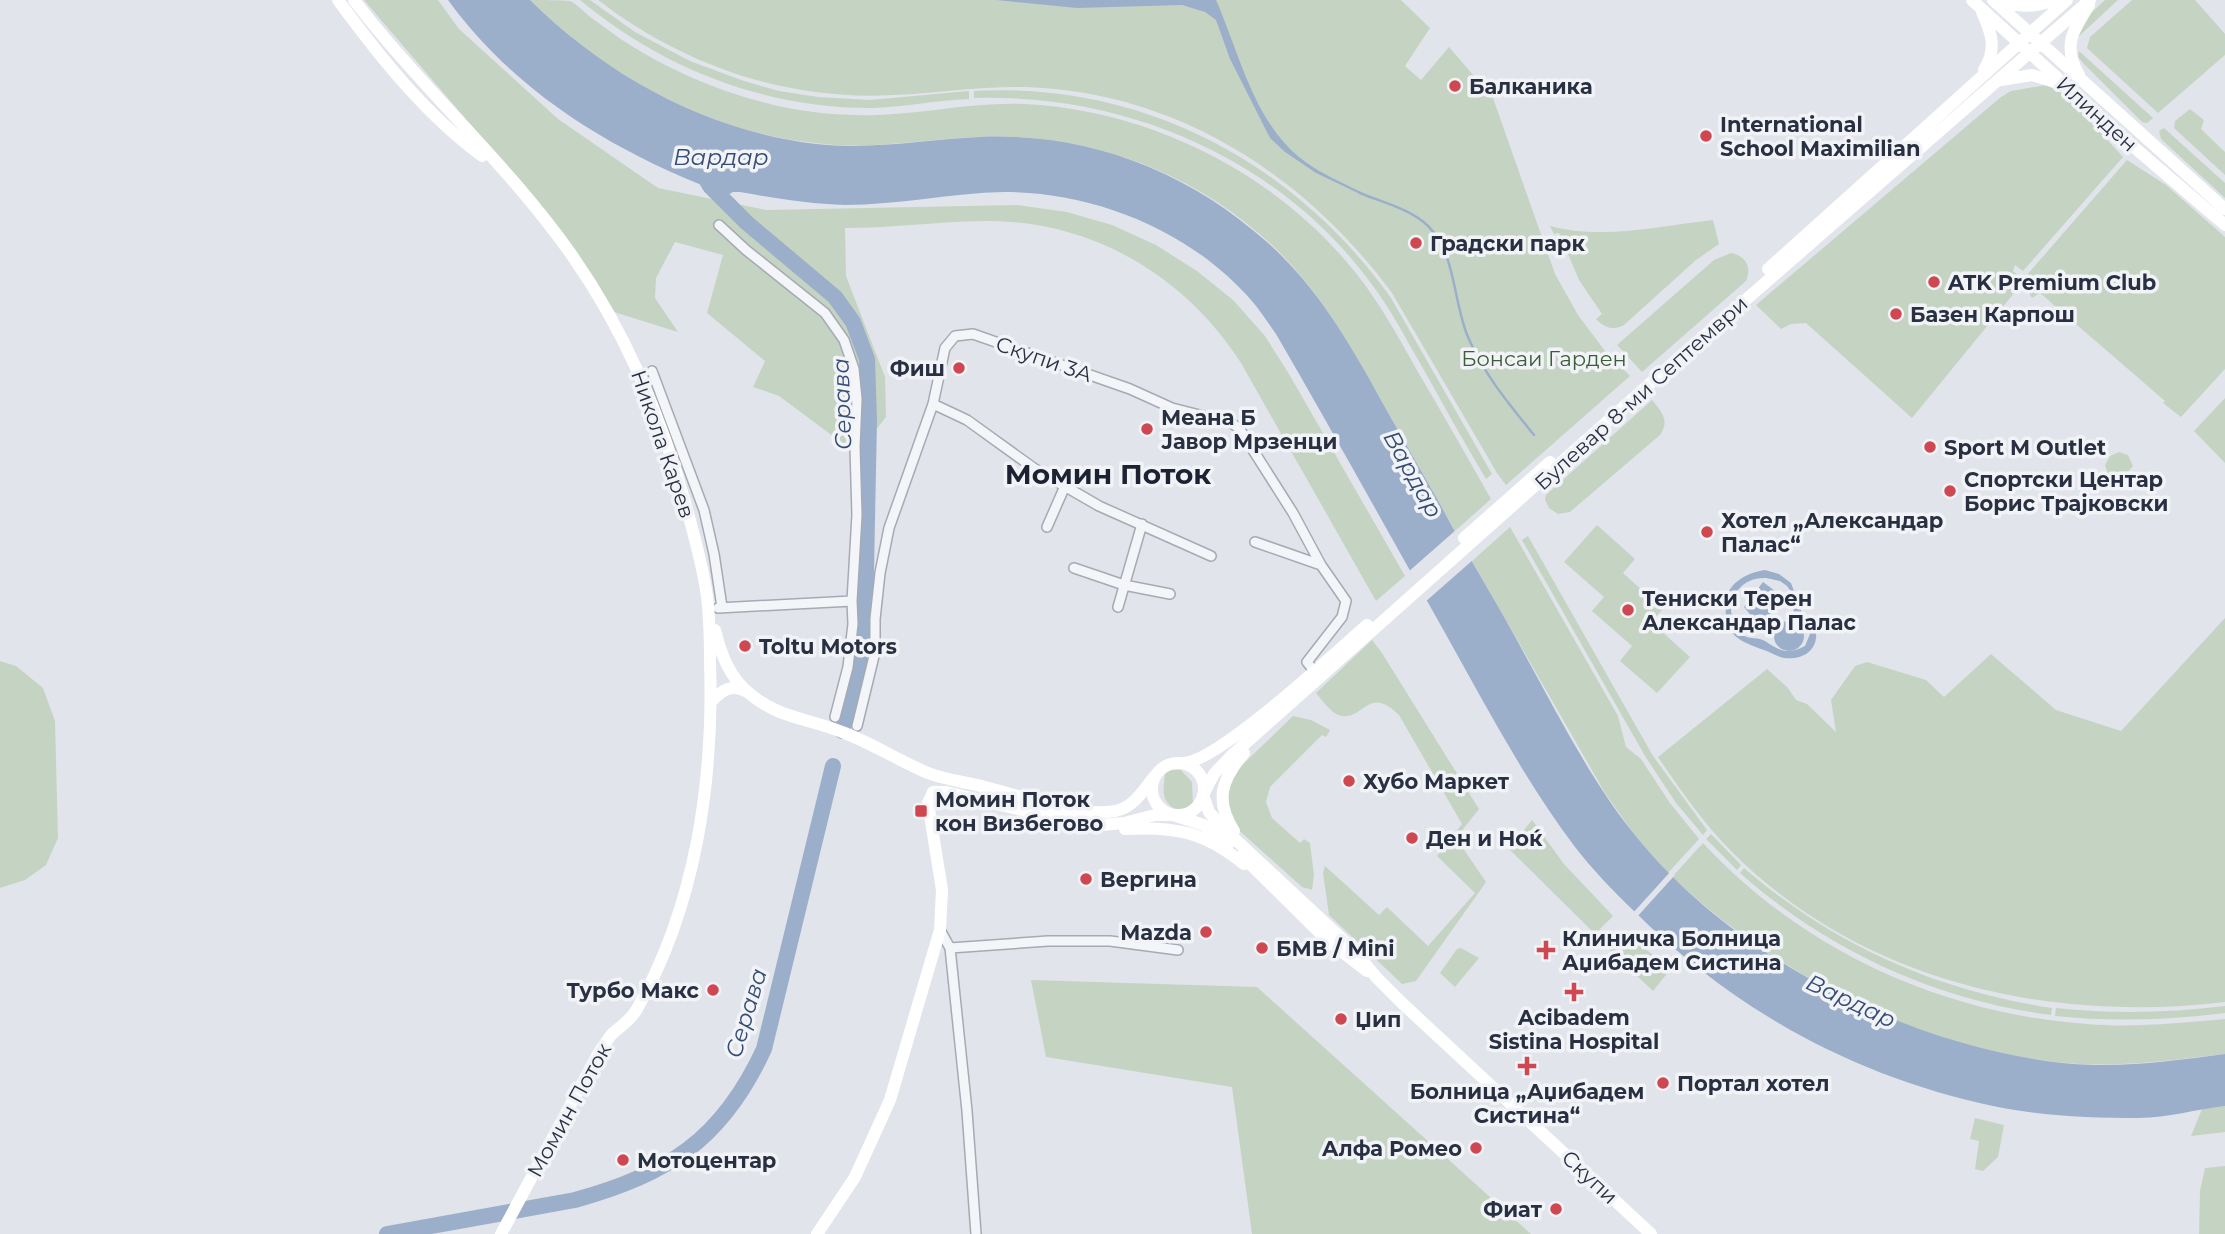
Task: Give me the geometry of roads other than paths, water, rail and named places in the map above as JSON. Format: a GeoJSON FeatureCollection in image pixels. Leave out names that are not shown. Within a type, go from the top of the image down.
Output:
{"type":"FeatureCollection","features":[{"type":"Feature","properties":{"kind":"street","name":"Никола Карев"},"geometry":{"type":"LineString","coordinates":[[338,0],[378,51],[451,132],[490,162],[523,194]]}},
{"type":"Feature","properties":{"kind":"street","name":"Никола Карев"},"geometry":{"type":"LineString","coordinates":[[354,0],[406,65],[523,194],[569,251],[617,328],[648,392],[665,438],[715,608],[710,725]]}},
{"type":"Feature","properties":{"kind":"street"},"geometry":{"type":"LineString","coordinates":[[1995,0],[2026,7],[2054,0]]}},
{"type":"Feature","properties":{"kind":"street","name":"Илинден"},"geometry":{"type":"LineString","coordinates":[[1995,0],[2225,209]]}},
{"type":"Feature","properties":{"kind":"street","name":"Булевар 8-ми Септември"},"geometry":{"type":"LineString","coordinates":[[1203,795],[1219,768],[1371,627],[1661,369],[2067,0]]}},
{"type":"Feature","properties":{"kind":"street"},"geometry":{"type":"LineString","coordinates":[[2083,81],[2073,62],[2070,43],[2091,0]]}},
{"type":"Feature","properties":{"kind":"street","name":"Булевар 8-ми Септември"},"geometry":{"type":"LineString","coordinates":[[1661,369],[2091,0]]}},
{"type":"Feature","properties":{"kind":"street"},"geometry":{"type":"LineString","coordinates":[[1974,2],[1982,12],[1993,41],[1990,59],[1981,76]]}},
{"type":"Feature","properties":{"kind":"street","name":"Илинден"},"geometry":{"type":"LineString","coordinates":[[1974,2],[2225,225]]}},
{"type":"Feature","properties":{"kind":"street"},"geometry":{"type":"LineString","coordinates":[[1991,86],[2004,78],[2035,75],[2050,79],[2073,92]]}},
{"type":"Feature","properties":{"kind":"street"},"geometry":{"type":"LineString","coordinates":[[719,225],[825,313],[844,340],[856,376],[857,515],[852,647],[830,722]]}},
{"type":"Feature","properties":{"kind":"street","name":"Скупи 3А"},"geometry":{"type":"LineString","coordinates":[[858,726],[875,652],[875,619],[883,551],[912,459],[933,404],[945,348],[955,336],[973,334],[1130,389],[1172,408],[1231,423],[1239,428],[1293,513],[1321,565],[1346,601],[1336,626],[1307,662],[1315,672]]}},
{"type":"Feature","properties":{"kind":"street"},"geometry":{"type":"LineString","coordinates":[[652,371],[704,510],[714,554],[715,608],[720,649],[729,669],[748,693]]}},
{"type":"Feature","properties":{"kind":"street"},"geometry":{"type":"LineString","coordinates":[[933,404],[967,420],[1035,469],[1099,506],[1212,556]]}},
{"type":"Feature","properties":{"kind":"street"},"geometry":{"type":"LineString","coordinates":[[1047,527],[1065,486]]}},
{"type":"Feature","properties":{"kind":"street"},"geometry":{"type":"LineString","coordinates":[[1118,607],[1142,524]]}},
{"type":"Feature","properties":{"kind":"street"},"geometry":{"type":"LineString","coordinates":[[1255,542],[1321,565]]}},
{"type":"Feature","properties":{"kind":"street"},"geometry":{"type":"LineString","coordinates":[[1074,568],[1124,585],[1170,594]]}},
{"type":"Feature","properties":{"kind":"street"},"geometry":{"type":"LineString","coordinates":[[715,608],[852,601]]}},
{"type":"Feature","properties":{"kind":"street","name":"Булевар 8-ми Септември"},"geometry":{"type":"LineString","coordinates":[[1183,763],[1195,761],[1210,753],[1371,627]]}},
{"type":"Feature","properties":{"kind":"street"},"geometry":{"type":"LineString","coordinates":[[712,701],[730,688],[737,687],[787,716],[830,722],[860,740],[948,779],[1094,812],[1116,811],[1127,807],[1138,798],[1165,764],[1183,763],[1199,774],[1203,795],[1195,810],[1186,815],[1155,815],[1124,823],[1090,826]]}},
{"type":"Feature","properties":{"kind":"street","name":"Момин Поток"},"geometry":{"type":"LineString","coordinates":[[501,1234],[598,1054],[610,1037],[636,1012],[657,968],[683,896],[695,850],[705,791],[710,725]]}},
{"type":"Feature","properties":{"kind":"street"},"geometry":{"type":"LineString","coordinates":[[1251,853],[1226,818],[1222,798],[1230,772],[1262,730]]}},
{"type":"Feature","properties":{"kind":"street"},"geometry":{"type":"LineString","coordinates":[[1154,778],[1152,786],[1155,800],[1163,810],[1173,815]]}},
{"type":"Feature","properties":{"kind":"street"},"geometry":{"type":"LineString","coordinates":[[817,1234],[855,1177],[890,1100],[940,930],[942,890],[928,803],[933,792],[946,792],[1113,830],[1168,828],[1189,832],[1218,845],[1263,877]]}},
{"type":"Feature","properties":{"kind":"street","name":"Скупи"},"geometry":{"type":"LineString","coordinates":[[1203,795],[1213,817],[1354,950],[1376,976],[1651,1234]]}},
{"type":"Feature","properties":{"kind":"street","name":"Скупи"},"geometry":{"type":"LineString","coordinates":[[1173,815],[1209,828],[1328,941],[1376,976]]}},
{"type":"Feature","properties":{"kind":"street"},"geometry":{"type":"LineString","coordinates":[[940,930],[950,948],[967,1111],[976,1234]]}},
{"type":"Feature","properties":{"kind":"street"},"geometry":{"type":"LineString","coordinates":[[950,948],[1110,940],[1178,950]]}},
{"type":"Feature","properties":{"kind":"water","name":"Вардар"},"geometry":{"type":"Polygon","coordinates":[[[448,0],[530,0],[592,53],[626,76],[661,96],[736,127],[776,137],[836,146],[979,137],[1058,141],[1133,161],[1169,176],[1203,195],[1236,217],[1286,260],[1334,320],[1592,774],[1622,819],[1679,883],[1725,923],[1776,959],[1830,990],[1887,1017],[1946,1038],[2005,1053],[2083,1065],[2144,1063],[2225,1054],[2225,1106],[2150,1118],[2084,1117],[1993,1106],[1942,1093],[1892,1077],[1799,1035],[1755,1009],[1673,947],[1596,872],[1539,796],[1276,334],[1251,300],[1200,254],[1139,220],[1073,199],[1038,194],[984,193],[845,205],[740,192],[728,195],[648,161],[573,118],[538,93],[506,65],[475,34],[448,0]]]}},
{"type":"Feature","properties":{"kind":"water"},"geometry":{"type":"Polygon","coordinates":[[[996,0],[1216,0],[1249,84],[1270,124],[1299,157],[1321,172],[1361,192],[1360,194],[1316,173],[1270,138],[1230,59],[1216,20],[1205,12],[1182,5],[1077,8],[996,0]]]}},
{"type":"Feature","properties":{"kind":"water"},"geometry":{"type":"Polygon","coordinates":[[[1759,571],[1779,574],[1791,583],[1802,613],[1816,632],[1812,649],[1803,656],[1779,657],[1739,639],[1730,629],[1726,601],[1731,588],[1740,579],[1759,571]],[[1766,578],[1746,582],[1734,596],[1731,614],[1740,632],[1746,636],[1789,651],[1805,646],[1810,634],[1794,614],[1792,593],[1780,581],[1766,578]]]}},
{"type":"Feature","properties":{"kind":"water"},"geometry":{"type":"Polygon","coordinates":[[[1763,582],[1779,594],[1783,605],[1757,623],[1744,607],[1763,582]]]}},
{"type":"Feature","properties":{"kind":"water"},"geometry":{"type":"Polygon","coordinates":[[[1789,621],[1800,625],[1804,636],[1800,647],[1789,651],[1778,647],[1774,636],[1778,625],[1789,621]]]}},
{"type":"Feature","properties":{"kind":"waterway","name":"Серава"},"geometry":{"type":"LineString","coordinates":[[703,174],[710,186],[747,223],[835,297],[853,322],[867,359],[869,420],[865,621],[860,661],[842,731]]}},
{"type":"Feature","properties":{"kind":"waterway"},"geometry":{"type":"LineString","coordinates":[[1360,193],[1413,215],[1437,237],[1449,264],[1463,323],[1474,350],[1497,388],[1534,435]]}},
{"type":"Feature","properties":{"kind":"waterway","name":"Серава"},"geometry":{"type":"LineString","coordinates":[[387,1234],[575,1200],[608,1190],[665,1165],[689,1149],[710,1130],[748,1081],[764,1049],[833,766]]}},
{"type":"Feature","properties":{"kind":"place","name":"Балканика"},"geometry":{"type":"Point","coordinates":[1455,86]}},
{"type":"Feature","properties":{"kind":"place","name":"International School Maximilian"},"geometry":{"type":"Point","coordinates":[1706,136]}},
{"type":"Feature","properties":{"kind":"place","name":"Градски парк"},"geometry":{"type":"Point","coordinates":[1416,243]}},
{"type":"Feature","properties":{"kind":"place","name":"ATK Premium Club"},"geometry":{"type":"Point","coordinates":[1934,282]}},
{"type":"Feature","properties":{"kind":"place","name":"Базен Карпош"},"geometry":{"type":"Point","coordinates":[1896,314]}},
{"type":"Feature","properties":{"kind":"place","name":"Фиш"},"geometry":{"type":"Point","coordinates":[959,368]}},
{"type":"Feature","properties":{"kind":"place","name":"Меана Б Јавор Мрзенци"},"geometry":{"type":"Point","coordinates":[1147,429]}},
{"type":"Feature","properties":{"kind":"place","name":"Sport M Outlet"},"geometry":{"type":"Point","coordinates":[1930,447]}},
{"type":"Feature","properties":{"kind":"place","name":"Спортски Центар Борис Трајковски"},"geometry":{"type":"Point","coordinates":[1950,491]}},
{"type":"Feature","properties":{"kind":"place","name":"Хотел „Александар Палас“"},"geometry":{"type":"Point","coordinates":[1707,532]}},
{"type":"Feature","properties":{"kind":"place","name":"Тениски Терен Александар Палас"},"geometry":{"type":"Point","coordinates":[1628,610]}},
{"type":"Feature","properties":{"kind":"place","name":"Toltu Motors"},"geometry":{"type":"Point","coordinates":[745,646]}},
{"type":"Feature","properties":{"kind":"place","name":"Хубо Маркет"},"geometry":{"type":"Point","coordinates":[1349,781]}},
{"type":"Feature","properties":{"kind":"place","name":"Момин Поток кон Визбегово"},"geometry":{"type":"Point","coordinates":[921,811]}},
{"type":"Feature","properties":{"kind":"place","name":"Ден и Ноќ"},"geometry":{"type":"Point","coordinates":[1412,838]}},
{"type":"Feature","properties":{"kind":"place","name":"Вергина"},"geometry":{"type":"Point","coordinates":[1086,879]}},
{"type":"Feature","properties":{"kind":"place","name":"Mazda"},"geometry":{"type":"Point","coordinates":[1206,932]}},
{"type":"Feature","properties":{"kind":"place","name":"БМВ / Mini"},"geometry":{"type":"Point","coordinates":[1262,948]}},
{"type":"Feature","properties":{"kind":"place","name":"Клиничка Болница Аџибадем Систина"},"geometry":{"type":"Point","coordinates":[1546,950]}},
{"type":"Feature","properties":{"kind":"place","name":"Турбо Макс"},"geometry":{"type":"Point","coordinates":[713,990]}},
{"type":"Feature","properties":{"kind":"place","name":"Acibadem Sistina Hospital"},"geometry":{"type":"Point","coordinates":[1574,992]}},
{"type":"Feature","properties":{"kind":"place","name":"Џип"},"geometry":{"type":"Point","coordinates":[1341,1019]}},
{"type":"Feature","properties":{"kind":"place","name":"Болница „Аџибадем Систина“"},"geometry":{"type":"Point","coordinates":[1527,1066]}},
{"type":"Feature","properties":{"kind":"place","name":"Портал хотел"},"geometry":{"type":"Point","coordinates":[1663,1083]}},
{"type":"Feature","properties":{"kind":"place","name":"Алфа Ромео"},"geometry":{"type":"Point","coordinates":[1476,1148]}},
{"type":"Feature","properties":{"kind":"place","name":"Мотоцентар"},"geometry":{"type":"Point","coordinates":[623,1160]}},
{"type":"Feature","properties":{"kind":"place","name":"Фиат"},"geometry":{"type":"Point","coordinates":[1556,1209]}},
{"type":"Feature","properties":{"kind":"district","name":"Момин Поток"},"geometry":{"type":"Point","coordinates":[1108,474]}},
{"type":"Feature","properties":{"kind":"park label","name":"Бонсаи Гарден"},"geometry":{"type":"Point","coordinates":[1544,358]}}]}
